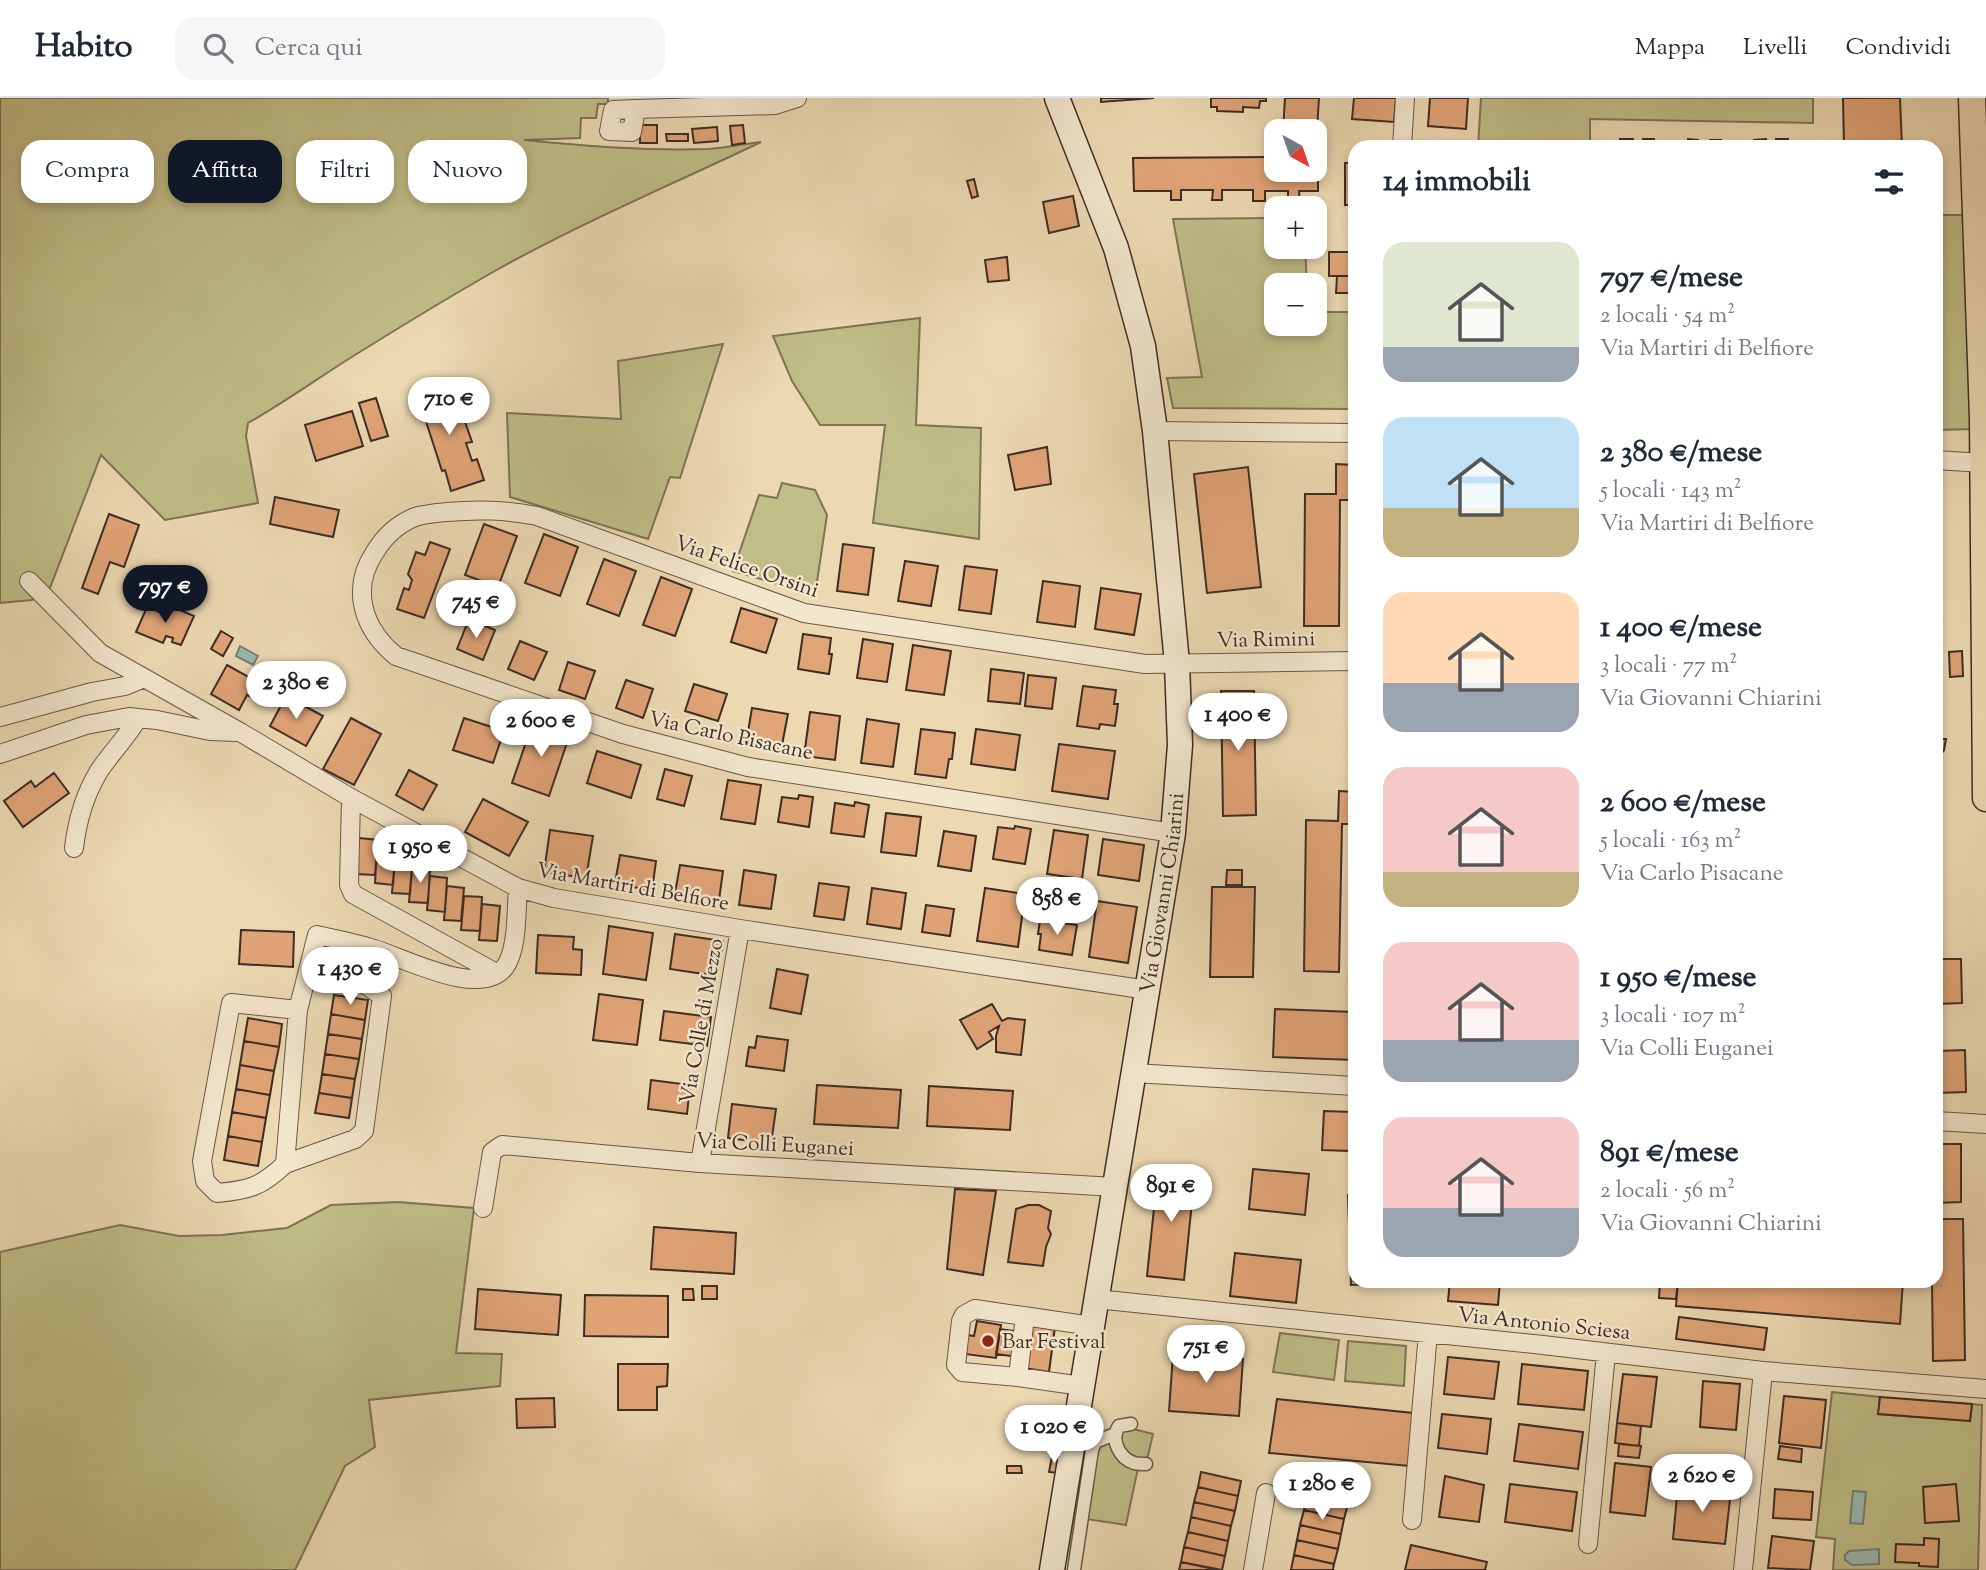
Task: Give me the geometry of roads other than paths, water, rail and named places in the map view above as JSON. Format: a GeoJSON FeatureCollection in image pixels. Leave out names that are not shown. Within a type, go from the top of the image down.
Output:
{"type":"FeatureCollection","features":[{"type":"Feature","properties":{"kind":"main road","name":"Via Giovanni Chiarini"},"geometry":{"type":"LineString","coordinates":[[1052,1570],[1173,833],[1180,745],[1177,663],[1155,431],[1143,346],[1120,260],[1057,98]]}},
{"type":"Feature","properties":{"kind":"main road"},"geometry":{"type":"LineString","coordinates":[[1972,98],[1983,463],[1986,798]]}},
{"type":"Feature","properties":{"kind":"street"},"geometry":{"type":"LineString","coordinates":[[636,109],[775,105],[797,98]]}},
{"type":"Feature","properties":{"kind":"street"},"geometry":{"type":"LineString","coordinates":[[1402,140],[1405,98]]}},
{"type":"Feature","properties":{"kind":"street"},"geometry":{"type":"LineString","coordinates":[[1155,431],[1348,433]]}},
{"type":"Feature","properties":{"kind":"street"},"geometry":{"type":"LineString","coordinates":[[1943,460],[1983,463]]}},
{"type":"Feature","properties":{"kind":"street","name":"Via Felice Orsini"},"geometry":{"type":"LineString","coordinates":[[368,561],[393,529],[415,517],[482,509],[510,511],[537,516],[804,613],[1145,664],[1177,663]]}},
{"type":"Feature","properties":{"kind":"street","name":"Via Carlo Pisacane"},"geometry":{"type":"LineString","coordinates":[[368,561],[361,597],[373,633],[383,646],[396,656],[558,713],[623,734],[748,767],[1173,833]]}},
{"type":"Feature","properties":{"kind":"street","name":"Via Martiri di Belfiore"},"geometry":{"type":"LineString","coordinates":[[29,582],[100,653],[352,798],[518,888],[554,898],[740,929],[1148,990]]}},
{"type":"Feature","properties":{"kind":"street","name":"Via Rimini"},"geometry":{"type":"LineString","coordinates":[[1177,663],[1348,661]]}},
{"type":"Feature","properties":{"kind":"street"},"geometry":{"type":"LineString","coordinates":[[0,717],[92,692],[125,686],[144,678]]}},
{"type":"Feature","properties":{"kind":"street"},"geometry":{"type":"LineString","coordinates":[[0,754],[86,725],[129,717],[157,720],[210,732],[240,732]]}},
{"type":"Feature","properties":{"kind":"street"},"geometry":{"type":"LineString","coordinates":[[74,848],[77,823],[98,773],[138,718]]}},
{"type":"Feature","properties":{"kind":"street"},"geometry":{"type":"LineString","coordinates":[[352,798],[349,886],[353,894],[496,973]]}},
{"type":"Feature","properties":{"kind":"street"},"geometry":{"type":"LineString","coordinates":[[285,1164],[298,1010],[317,935],[372,948],[457,979],[478,980],[505,967],[513,950],[518,888]]}},
{"type":"Feature","properties":{"kind":"street","name":"Via Colle di Mezzo"},"geometry":{"type":"LineString","coordinates":[[700,1163],[740,929]]}},
{"type":"Feature","properties":{"kind":"street"},"geometry":{"type":"LineString","coordinates":[[298,1010],[231,1003],[202,1161],[205,1181],[217,1193],[245,1190],[269,1180],[285,1164],[355,1139],[364,1131],[382,996],[355,978],[310,964]]}},
{"type":"Feature","properties":{"kind":"street"},"geometry":{"type":"LineString","coordinates":[[1134,1073],[1348,1086]]}},
{"type":"Feature","properties":{"kind":"street"},"geometry":{"type":"LineString","coordinates":[[1943,1121],[1986,1124]]}},
{"type":"Feature","properties":{"kind":"street","name":"Via Colli Euganei"},"geometry":{"type":"LineString","coordinates":[[483,1208],[492,1152],[502,1145],[700,1163],[1115,1187]]}},
{"type":"Feature","properties":{"kind":"street","name":"Via Antonio Sciesa"},"geometry":{"type":"LineString","coordinates":[[1096,1299],[1763,1371],[1986,1389]]}},
{"type":"Feature","properties":{"kind":"street"},"geometry":{"type":"LineString","coordinates":[[1082,1386],[962,1372],[956,1365],[961,1321],[968,1311],[975,1309],[1092,1326]]}},
{"type":"Feature","properties":{"kind":"street"},"geometry":{"type":"LineString","coordinates":[[1018,1377],[1025,1316]]}},
{"type":"Feature","properties":{"kind":"street"},"geometry":{"type":"LineString","coordinates":[[1412,1520],[1428,1333]]}},
{"type":"Feature","properties":{"kind":"street"},"geometry":{"type":"LineString","coordinates":[[1588,1545],[1606,1353]]}},
{"type":"Feature","properties":{"kind":"street"},"geometry":{"type":"LineString","coordinates":[[1743,1570],[1763,1371]]}},
{"type":"Feature","properties":{"kind":"street"},"geometry":{"type":"LineString","coordinates":[[1130,1424],[1119,1426],[1115,1442],[1119,1451],[1132,1462],[1146,1464]]}},
{"type":"Feature","properties":{"kind":"street"},"geometry":{"type":"LineString","coordinates":[[1074,1570],[1092,1450],[1095,1442],[1115,1434]]}},
{"type":"Feature","properties":{"kind":"street"},"geometry":{"type":"LineString","coordinates":[[1253,1570],[1266,1493]]}},
{"type":"Feature","properties":{"kind":"water"},"geometry":{"type":"Polygon","coordinates":[[[240,646],[258,656],[253,665],[236,656],[240,646]]]}},
{"type":"Feature","properties":{"kind":"water"},"geometry":{"type":"Polygon","coordinates":[[[1853,1491],[1866,1492],[1863,1524],[1850,1523],[1853,1491]]]}},
{"type":"Feature","properties":{"kind":"water"},"geometry":{"type":"Polygon","coordinates":[[[1879,1549],[1879,1564],[1852,1565],[1845,1560],[1849,1551],[1879,1549]]]}},
{"type":"Feature","properties":{"kind":"place","name":"Bar Festival"},"geometry":{"type":"Point","coordinates":[988,1341]}}]}
